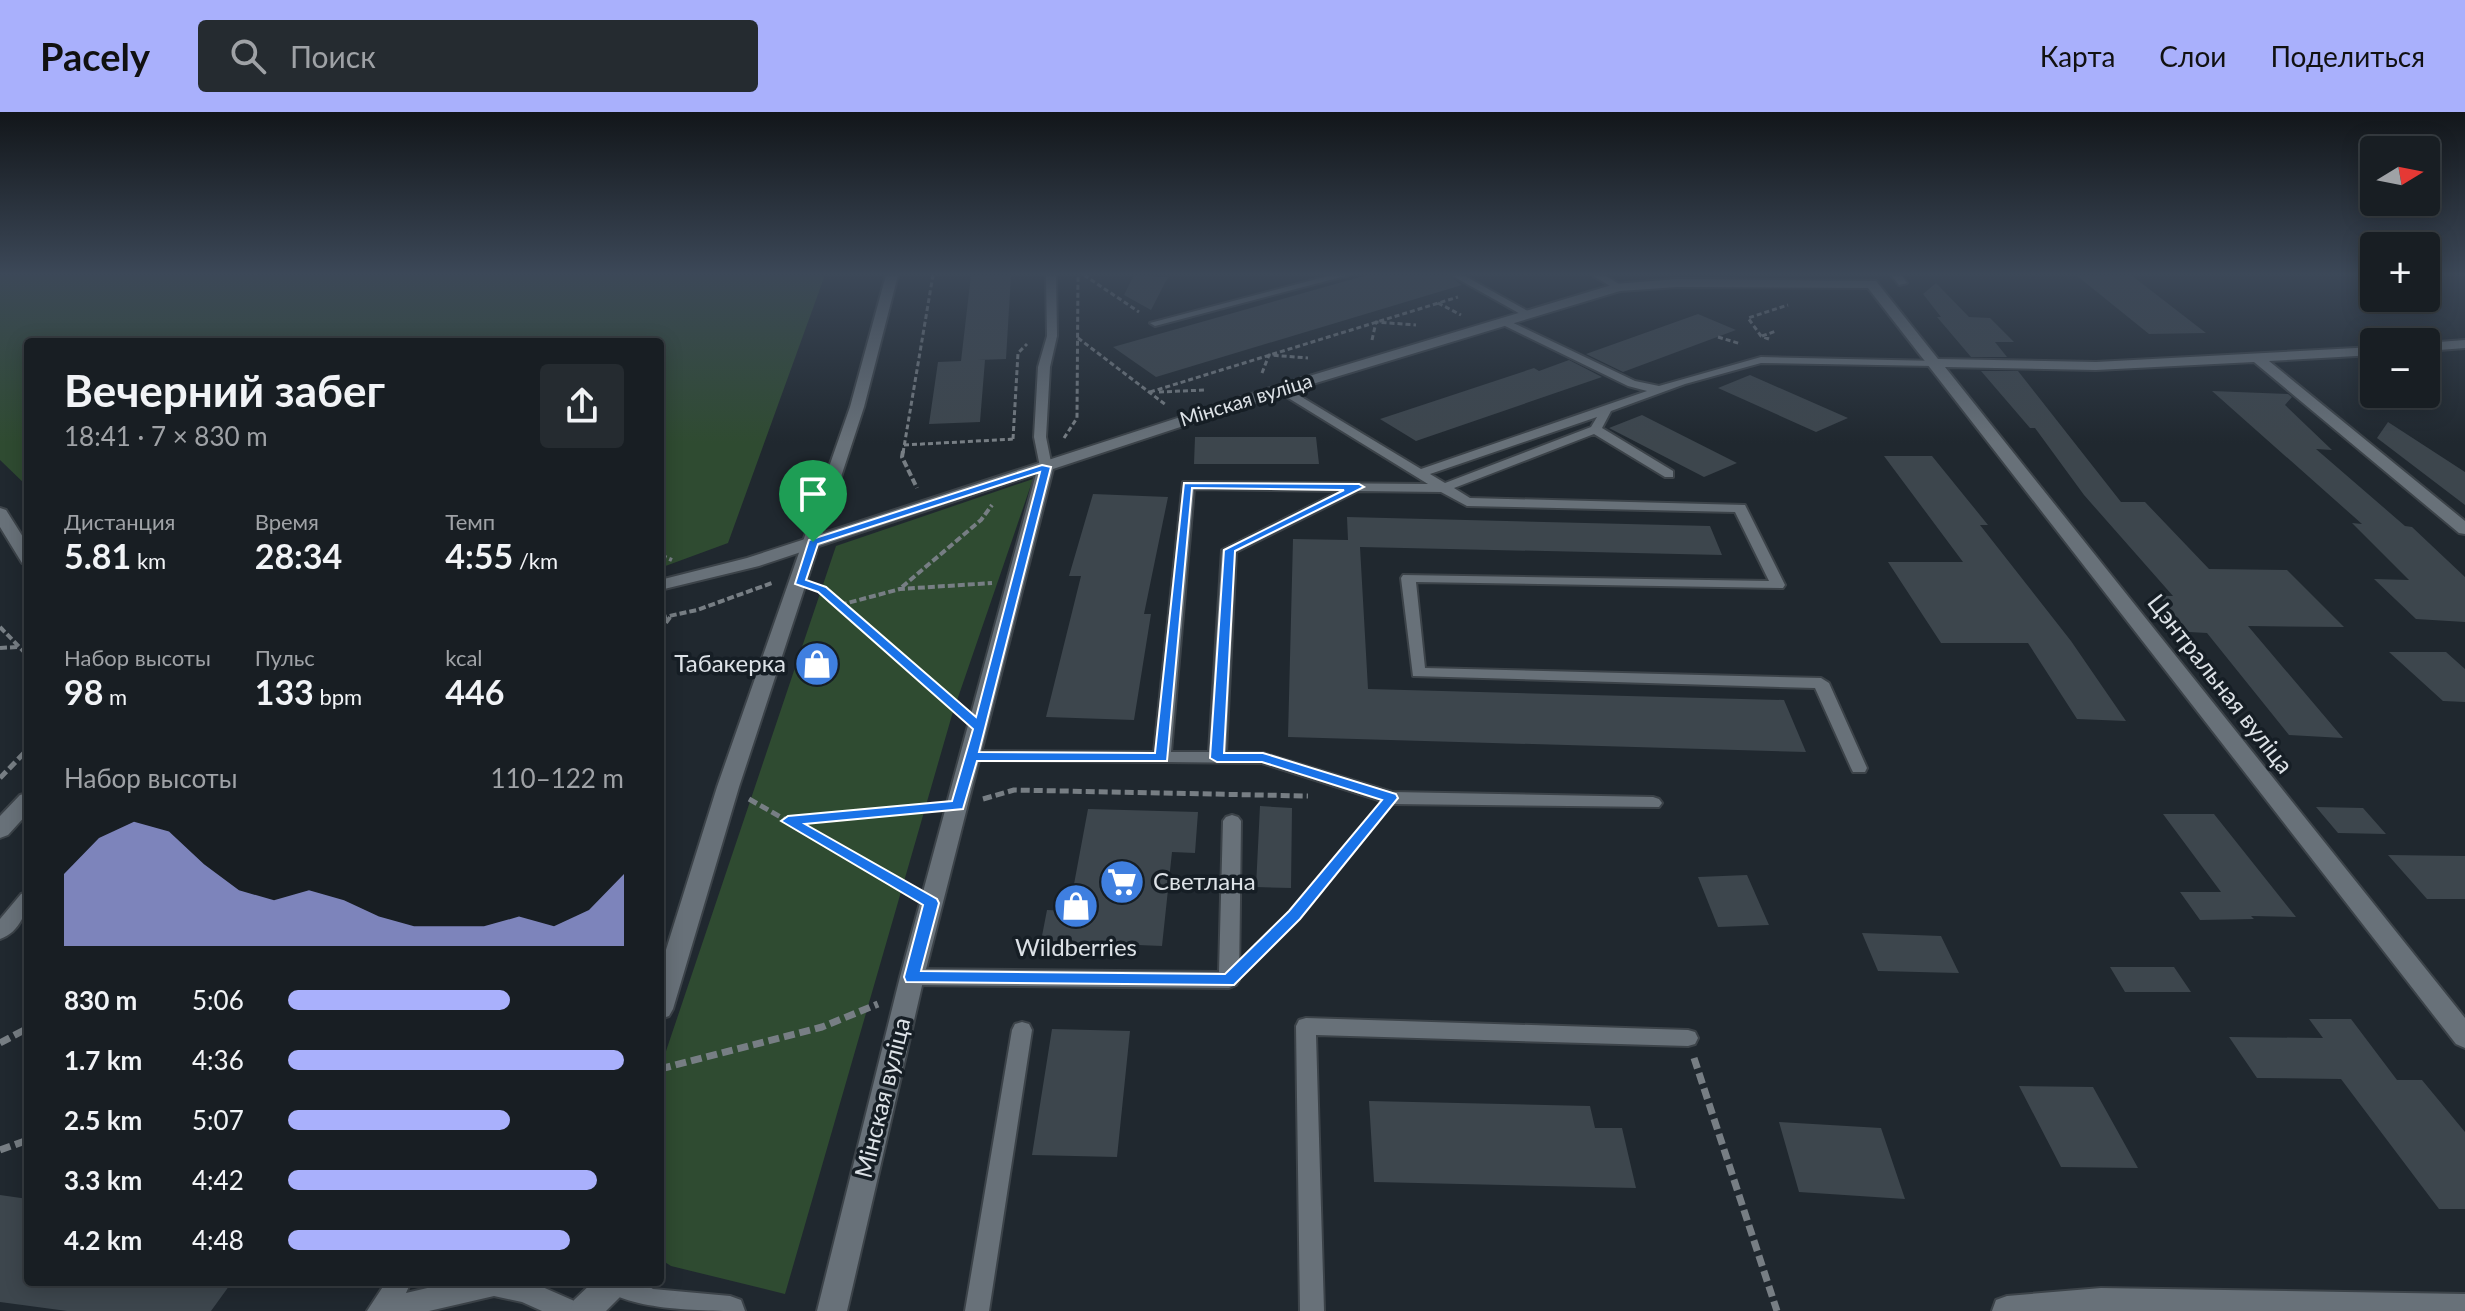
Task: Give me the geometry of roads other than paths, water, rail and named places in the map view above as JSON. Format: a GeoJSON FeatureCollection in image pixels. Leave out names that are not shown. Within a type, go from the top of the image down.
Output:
{"type":"FeatureCollection","features":[{"type":"Feature","properties":{"kind":"street"},"geometry":{"type":"LineString","coordinates":[[664,996],[728,787],[857,407],[877,331]]}},
{"type":"Feature","properties":{"kind":"street","name":"Мінская вуліца"},"geometry":{"type":"LineString","coordinates":[[664,584],[753,562],[1281,389],[1471,331]]}},
{"type":"Feature","properties":{"kind":"street","name":"Цэнтральная вуліца"},"geometry":{"type":"LineString","coordinates":[[1909,331],[2465,1037]]}},
{"type":"Feature","properties":{"kind":"street"},"geometry":{"type":"LineString","coordinates":[[2440,346],[2465,344]]}},
{"type":"Feature","properties":{"kind":"street"},"geometry":{"type":"LineString","coordinates":[[1934,363],[2096,366],[2360,352]]}},
{"type":"Feature","properties":{"kind":"street"},"geometry":{"type":"LineString","coordinates":[[2259,359],[2465,529]]}},
{"type":"Feature","properties":{"kind":"street","name":"Мінская вуліца"},"geometry":{"type":"LineString","coordinates":[[832,1311],[910,985],[980,728],[1046,467]]}},
{"type":"Feature","properties":{"kind":"street"},"geometry":{"type":"LineString","coordinates":[[0,513],[24,552]]}},
{"type":"Feature","properties":{"kind":"street"},"geometry":{"type":"LineString","coordinates":[[0,830],[24,804]]}},
{"type":"Feature","properties":{"kind":"street"},"geometry":{"type":"LineString","coordinates":[[585,1311],[610,1286]]}},
{"type":"Feature","properties":{"kind":"street"},"geometry":{"type":"LineString","coordinates":[[621,1286],[649,1303],[730,1311]]}},
{"type":"Feature","properties":{"kind":"street"},"geometry":{"type":"LineString","coordinates":[[2007,1311],[2101,1303],[2465,1309]]}},
{"type":"Feature","properties":{"kind":"lane"},"geometry":{"type":"LineString","coordinates":[[1046,467],[1040,437],[1044,367],[1052,331]]}},
{"type":"Feature","properties":{"kind":"lane"},"geometry":{"type":"LineString","coordinates":[[1523,331],[1632,384],[1662,391]]}},
{"type":"Feature","properties":{"kind":"lane"},"geometry":{"type":"LineString","coordinates":[[1419,474],[1761,360],[1934,363]]}},
{"type":"Feature","properties":{"kind":"lane"},"geometry":{"type":"LineString","coordinates":[[1281,389],[1467,502],[1740,508],[1778,585],[1408,578],[1418,673],[1821,683],[1859,768]]}},
{"type":"Feature","properties":{"kind":"lane"},"geometry":{"type":"LineString","coordinates":[[1162,757],[1188,485],[1443,488],[1595,429],[1607,409]]}},
{"type":"Feature","properties":{"kind":"lane"},"geometry":{"type":"LineString","coordinates":[[1595,429],[1669,474]]}},
{"type":"Feature","properties":{"kind":"lane"},"geometry":{"type":"LineString","coordinates":[[1217,758],[1229,550],[1359,487]]}},
{"type":"Feature","properties":{"kind":"lane"},"geometry":{"type":"LineString","coordinates":[[971,756],[1263,758],[1391,798],[1653,803]]}},
{"type":"Feature","properties":{"kind":"lane"},"geometry":{"type":"LineString","coordinates":[[910,985],[1229,980],[1232,821]]}},
{"type":"Feature","properties":{"kind":"lane"},"geometry":{"type":"LineString","coordinates":[[0,932],[24,904]]}},
{"type":"Feature","properties":{"kind":"lane"},"geometry":{"type":"LineString","coordinates":[[1312,1311],[1306,1026],[1688,1038]]}},
{"type":"Feature","properties":{"kind":"lane"},"geometry":{"type":"LineString","coordinates":[[977,1311],[1022,1030]]}},
{"type":"Feature","properties":{"kind":"lane"},"geometry":{"type":"LineString","coordinates":[[382,1310],[397,1286]]}},
{"type":"Feature","properties":{"kind":"lane"},"geometry":{"type":"LineString","coordinates":[[382,1310],[485,1286]]}},
{"type":"Feature","properties":{"kind":"lane"},"geometry":{"type":"LineString","coordinates":[[503,1286],[524,1291],[570,1311]]}},
{"type":"Feature","properties":{"kind":"place","name":"Табакерка"},"geometry":{"type":"Point","coordinates":[817,664]}},
{"type":"Feature","properties":{"kind":"place","name":"Светлана"},"geometry":{"type":"Point","coordinates":[1122,882]}},
{"type":"Feature","properties":{"kind":"place","name":"Wildberries"},"geometry":{"type":"Point","coordinates":[1076,906]}}]}
